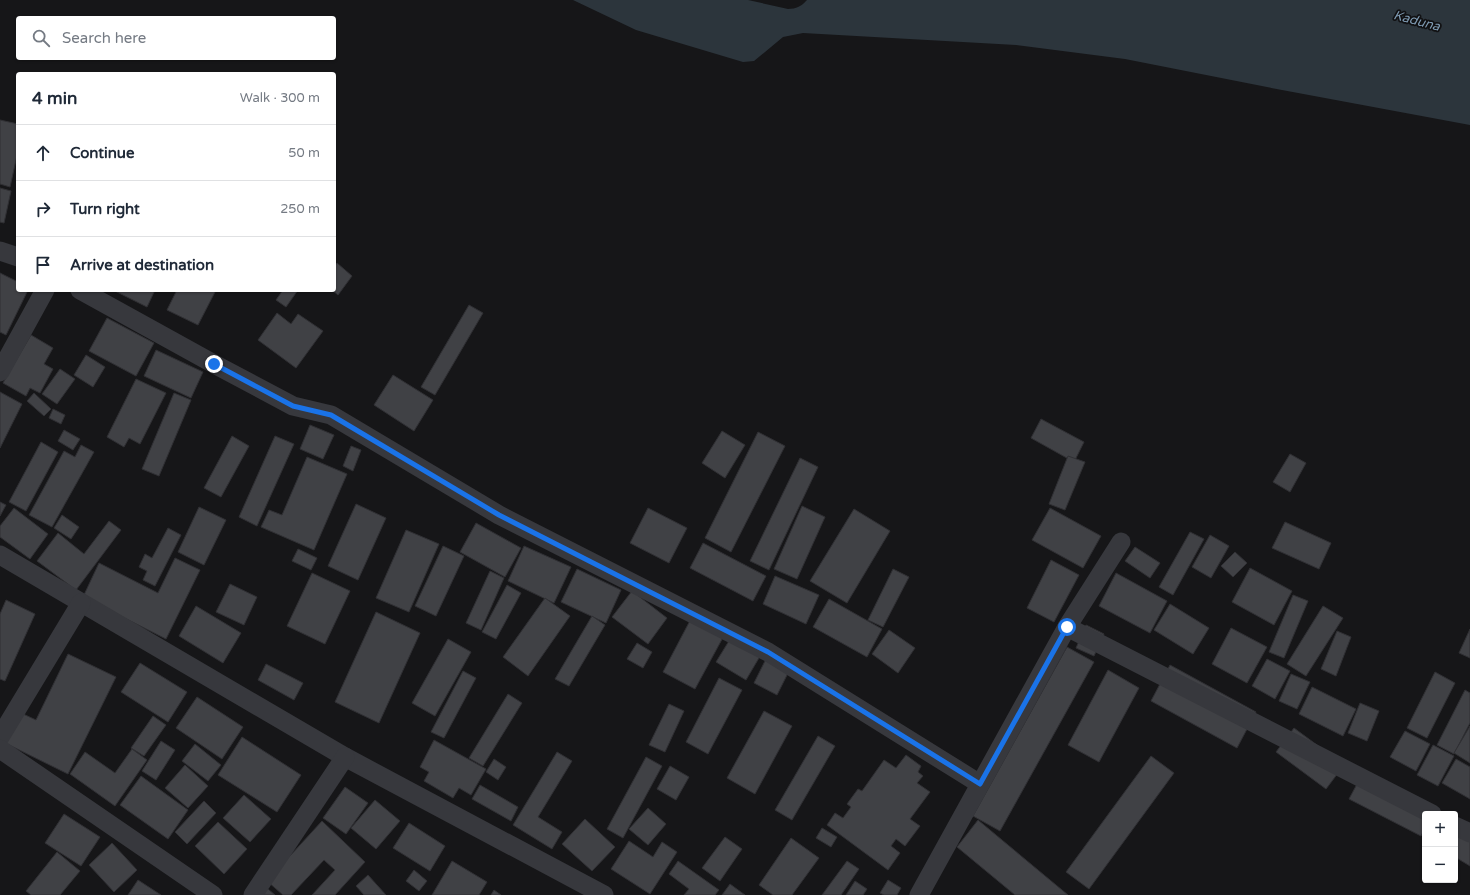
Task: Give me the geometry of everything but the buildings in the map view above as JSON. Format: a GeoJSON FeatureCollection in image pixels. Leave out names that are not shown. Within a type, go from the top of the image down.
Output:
{"type":"FeatureCollection","features":[{"type":"Feature","properties":{"kind":"street"},"geometry":{"type":"LineString","coordinates":[[0,251],[16,256]]}},
{"type":"Feature","properties":{"kind":"street"},"geometry":{"type":"LineString","coordinates":[[0,372],[44,292]]}},
{"type":"Feature","properties":{"kind":"street"},"geometry":{"type":"LineString","coordinates":[[84,292],[293,406],[331,415],[499,515],[768,652],[980,784]]}},
{"type":"Feature","properties":{"kind":"street"},"geometry":{"type":"LineString","coordinates":[[919,895],[1067,627],[1120,542]]}},
{"type":"Feature","properties":{"kind":"street"},"geometry":{"type":"LineString","coordinates":[[0,555],[345,757],[604,895]]}},
{"type":"Feature","properties":{"kind":"street"},"geometry":{"type":"LineString","coordinates":[[0,737],[81,603]]}},
{"type":"Feature","properties":{"kind":"street"},"geometry":{"type":"LineString","coordinates":[[1067,627],[1426,811]]}},
{"type":"Feature","properties":{"kind":"street"},"geometry":{"type":"LineString","coordinates":[[0,749],[213,895]]}},
{"type":"Feature","properties":{"kind":"street"},"geometry":{"type":"LineString","coordinates":[[253,895],[345,757]]}},
{"type":"Feature","properties":{"kind":"street"},"geometry":{"type":"LineString","coordinates":[[1458,827],[1470,833]]}},
{"type":"Feature","properties":{"kind":"water","name":"Kaduna"},"geometry":{"type":"Polygon","coordinates":[[[573,0],[748,0],[788,9],[799,7],[807,0],[1470,0],[1470,125],[1125,59],[1016,45],[803,33],[783,37],[754,61],[743,62],[636,30],[573,0]]]}},
{"type":"Feature","properties":{"kind":"route"},"geometry":{"type":"LineString","coordinates":[[214,364],[293,406],[331,415],[499,515],[768,652],[980,784],[1067,627]]}}]}
